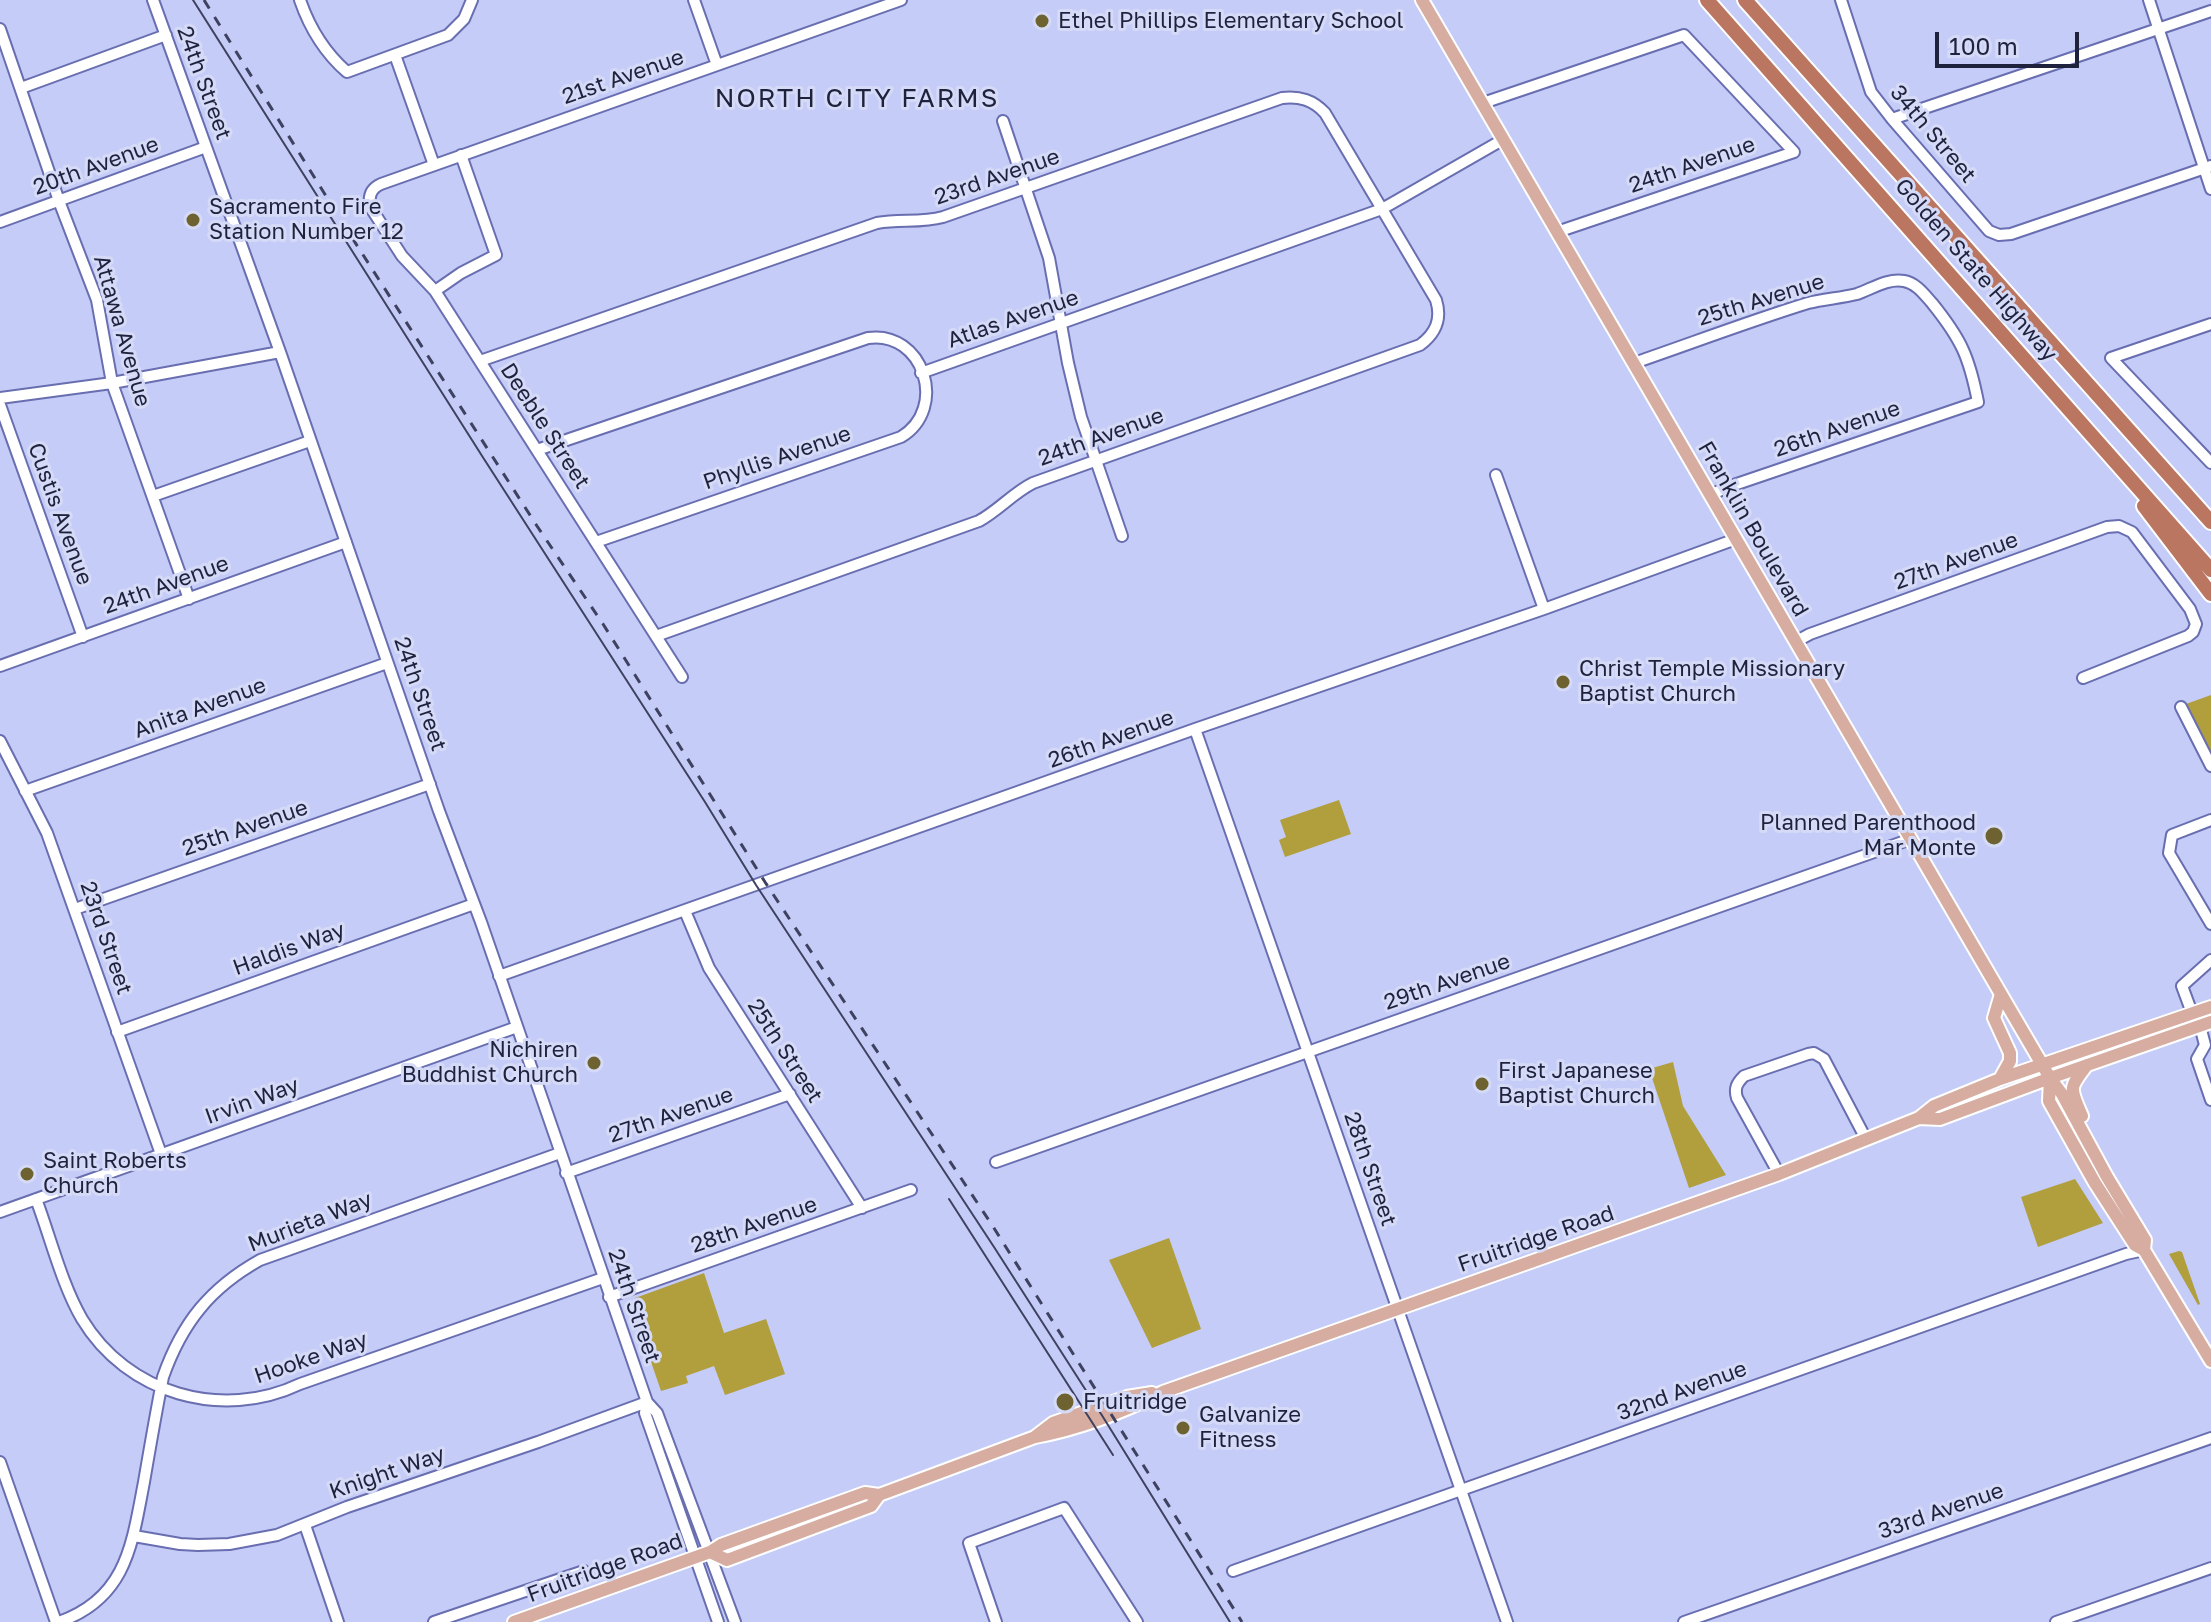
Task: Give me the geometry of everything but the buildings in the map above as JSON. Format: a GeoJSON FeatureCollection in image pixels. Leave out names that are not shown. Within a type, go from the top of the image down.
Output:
{"type":"FeatureCollection","features":[{"type":"Feature","properties":{"kind":"highway","name":"Golden State Highway"},"geometry":{"type":"LineString","coordinates":[[1707,0],[2211,570]]}},
{"type":"Feature","properties":{"kind":"highway","name":"Golden State Highway"},"geometry":{"type":"LineString","coordinates":[[1745,0],[2211,522]]}},
{"type":"Feature","properties":{"kind":"highway"},"geometry":{"type":"LineString","coordinates":[[2098,441],[2168,540],[2211,594]]}},
{"type":"Feature","properties":{"kind":"main road","name":"Franklin Boulevard"},"geometry":{"type":"LineString","coordinates":[[1422,0],[2042,1065],[2062,1094],[2145,1240],[2144,1250]]}},
{"type":"Feature","properties":{"kind":"main road"},"geometry":{"type":"LineString","coordinates":[[2000,1079],[2010,1061],[2005,1039],[1994,1018],[2001,994]]}},
{"type":"Feature","properties":{"kind":"main road","name":"Fruitridge Road"},"geometry":{"type":"LineString","coordinates":[[514,1622],[710,1552],[727,1560],[871,1506],[879,1495],[1035,1437],[1057,1433],[1134,1407],[1163,1392],[1779,1174],[1919,1118],[1934,1106],[2000,1079],[2211,1007]]}},
{"type":"Feature","properties":{"kind":"main road","name":"Fruitridge Road"},"geometry":{"type":"LineString","coordinates":[[1919,1118],[1940,1119],[2205,1024]]}},
{"type":"Feature","properties":{"kind":"main road"},"geometry":{"type":"LineString","coordinates":[[2087,1065],[2072,1087],[2087,1129],[2087,1142]]}},
{"type":"Feature","properties":{"kind":"main road","name":"Franklin Boulevard"},"geometry":{"type":"LineString","coordinates":[[2050,1078],[2049,1101],[2095,1183],[2135,1245],[2144,1250],[2211,1361]]}},
{"type":"Feature","properties":{"kind":"street","name":"24th Street"},"geometry":{"type":"LineString","coordinates":[[153,0],[280,352],[609,1297],[647,1402],[657,1413],[735,1622]]}},
{"type":"Feature","properties":{"kind":"street"},"geometry":{"type":"LineString","coordinates":[[300,0],[316,37],[347,72],[448,35],[464,19],[472,0]]}},
{"type":"Feature","properties":{"kind":"street"},"geometry":{"type":"LineString","coordinates":[[694,0],[717,65]]}},
{"type":"Feature","properties":{"kind":"street","name":"21st Avenue"},"geometry":{"type":"LineString","coordinates":[[369,201],[377,185],[901,0]]}},
{"type":"Feature","properties":{"kind":"street","name":"34th Street"},"geometry":{"type":"LineString","coordinates":[[1841,0],[1871,92],[1989,231],[1999,235],[2011,234],[2207,167]]}},
{"type":"Feature","properties":{"kind":"street"},"geometry":{"type":"LineString","coordinates":[[2149,0],[2207,167],[2211,189]]}},
{"type":"Feature","properties":{"kind":"street"},"geometry":{"type":"LineString","coordinates":[[1892,119],[2211,11]]}},
{"type":"Feature","properties":{"kind":"street","name":"Attawa Avenue"},"geometry":{"type":"LineString","coordinates":[[0,29],[59,201],[97,300],[112,383],[189,599]]}},
{"type":"Feature","properties":{"kind":"street"},"geometry":{"type":"LineString","coordinates":[[21,88],[166,35]]}},
{"type":"Feature","properties":{"kind":"street","name":"24th Avenue"},"geometry":{"type":"LineString","coordinates":[[1483,103],[1684,35],[1794,152],[1557,232]]}},
{"type":"Feature","properties":{"kind":"street"},"geometry":{"type":"LineString","coordinates":[[395,55],[434,165]]}},
{"type":"Feature","properties":{"kind":"street","name":"23rd Avenue"},"geometry":{"type":"LineString","coordinates":[[480,361],[877,223],[932,220],[1282,98],[1308,100],[1325,113],[1382,209]]}},
{"type":"Feature","properties":{"kind":"street"},"geometry":{"type":"LineString","coordinates":[[1003,121],[1049,258],[1074,391],[1122,536]]}},
{"type":"Feature","properties":{"kind":"street","name":"Atlas Avenue"},"geometry":{"type":"LineString","coordinates":[[921,373],[1382,209],[1504,139]]}},
{"type":"Feature","properties":{"kind":"street","name":"20th Avenue"},"geometry":{"type":"LineString","coordinates":[[0,222],[206,147]]}},
{"type":"Feature","properties":{"kind":"street"},"geometry":{"type":"LineString","coordinates":[[435,291],[469,268],[496,255],[461,155]]}},
{"type":"Feature","properties":{"kind":"street","name":"Deeble Street"},"geometry":{"type":"LineString","coordinates":[[369,201],[402,256],[435,291],[682,677]]}},
{"type":"Feature","properties":{"kind":"street","name":"24th Avenue"},"geometry":{"type":"LineString","coordinates":[[656,636],[979,521],[1024,488],[1420,345],[1434,332],[1439,317],[1436,300],[1382,209]]}},
{"type":"Feature","properties":{"kind":"street","name":"25th Avenue"},"geometry":{"type":"LineString","coordinates":[[1634,363],[1805,304],[1902,281],[1913,284],[1922,292],[1954,331],[1969,363],[1978,402]]}},
{"type":"Feature","properties":{"kind":"street"},"geometry":{"type":"LineString","coordinates":[[2211,324],[2111,358],[2211,463]]}},
{"type":"Feature","properties":{"kind":"street"},"geometry":{"type":"LineString","coordinates":[[537,450],[868,338],[888,338],[899,342],[914,356],[921,373]]}},
{"type":"Feature","properties":{"kind":"street"},"geometry":{"type":"LineString","coordinates":[[0,398],[112,383],[280,352]]}},
{"type":"Feature","properties":{"kind":"street","name":"Phyllis Avenue"},"geometry":{"type":"LineString","coordinates":[[596,542],[901,437],[916,426],[925,410],[927,394],[921,373]]}},
{"type":"Feature","properties":{"kind":"street","name":"26th Avenue"},"geometry":{"type":"LineString","coordinates":[[1711,495],[1978,402]]}},
{"type":"Feature","properties":{"kind":"street","name":"Custis Avenue"},"geometry":{"type":"LineString","coordinates":[[0,405],[83,637]]}},
{"type":"Feature","properties":{"kind":"street"},"geometry":{"type":"LineString","coordinates":[[153,496],[310,441]]}},
{"type":"Feature","properties":{"kind":"street"},"geometry":{"type":"LineString","coordinates":[[1496,475],[1544,609]]}},
{"type":"Feature","properties":{"kind":"street","name":"27th Avenue"},"geometry":{"type":"LineString","coordinates":[[1795,642],[2107,527],[2119,526],[2132,532],[2190,609],[2196,624],[2188,636],[2083,678]]}},
{"type":"Feature","properties":{"kind":"street","name":"26th Avenue"},"geometry":{"type":"LineString","coordinates":[[499,976],[1736,539]]}},
{"type":"Feature","properties":{"kind":"street","name":"24th Avenue"},"geometry":{"type":"LineString","coordinates":[[0,666],[346,542]]}},
{"type":"Feature","properties":{"kind":"street","name":"Anita Avenue"},"geometry":{"type":"LineString","coordinates":[[25,791],[387,663]]}},
{"type":"Feature","properties":{"kind":"street"},"geometry":{"type":"LineString","coordinates":[[2181,707],[2211,766]]}},
{"type":"Feature","properties":{"kind":"street","name":"28th Street"},"geometry":{"type":"LineString","coordinates":[[1195,729],[1507,1622]]}},
{"type":"Feature","properties":{"kind":"street","name":"23rd Street"},"geometry":{"type":"LineString","coordinates":[[0,741],[47,833],[161,1154]]}},
{"type":"Feature","properties":{"kind":"street","name":"25th Avenue"},"geometry":{"type":"LineString","coordinates":[[75,909],[430,784]]}},
{"type":"Feature","properties":{"kind":"street"},"geometry":{"type":"LineString","coordinates":[[2211,820],[2172,835],[2169,853],[2211,924]]}},
{"type":"Feature","properties":{"kind":"street","name":"29th Avenue"},"geometry":{"type":"LineString","coordinates":[[996,1162],[1911,839]]}},
{"type":"Feature","properties":{"kind":"street","name":"Haldis Way"},"geometry":{"type":"LineString","coordinates":[[117,1032],[474,904]]}},
{"type":"Feature","properties":{"kind":"street","name":"25th Street"},"geometry":{"type":"LineString","coordinates":[[685,911],[709,968],[862,1208]]}},
{"type":"Feature","properties":{"kind":"street"},"geometry":{"type":"LineString","coordinates":[[2192,1013],[2182,986],[2211,960]]}},
{"type":"Feature","properties":{"kind":"street"},"geometry":{"type":"LineString","coordinates":[[2205,1024],[2205,1045],[2197,1059],[2211,1100]]}},
{"type":"Feature","properties":{"kind":"street","name":"Irvin Way"},"geometry":{"type":"LineString","coordinates":[[0,1212],[517,1027]]}},
{"type":"Feature","properties":{"kind":"street"},"geometry":{"type":"LineString","coordinates":[[1779,1174],[1737,1098],[1735,1088],[1744,1076],[1808,1054],[1820,1056],[1866,1139]]}},
{"type":"Feature","properties":{"kind":"street","name":"27th Avenue"},"geometry":{"type":"LineString","coordinates":[[566,1173],[790,1094]]}},
{"type":"Feature","properties":{"kind":"street","name":"Murieta Way"},"geometry":{"type":"LineString","coordinates":[[57,1622],[79,1614],[103,1596],[126,1562],[134,1536],[161,1389],[172,1353],[194,1315],[209,1297],[243,1270],[286,1250],[560,1153]]}},
{"type":"Feature","properties":{"kind":"street","name":"28th Avenue"},"geometry":{"type":"LineString","coordinates":[[609,1297],[911,1190]]}},
{"type":"Feature","properties":{"kind":"street","name":"Hooke Way"},"geometry":{"type":"LineString","coordinates":[[36,1199],[72,1298],[87,1326],[104,1348],[119,1362],[161,1389],[210,1401],[268,1396],[603,1278]]}},
{"type":"Feature","properties":{"kind":"street","name":"32nd Avenue"},"geometry":{"type":"LineString","coordinates":[[1233,1571],[2144,1250]]}},
{"type":"Feature","properties":{"kind":"street","name":"24th Street"},"geometry":{"type":"LineString","coordinates":[[647,1402],[645,1413],[718,1622]]}},
{"type":"Feature","properties":{"kind":"street","name":"Knight Way"},"geometry":{"type":"LineString","coordinates":[[134,1536],[180,1544],[216,1545],[277,1535],[347,1507],[647,1402]]}},
{"type":"Feature","properties":{"kind":"street","name":"33rd Avenue"},"geometry":{"type":"LineString","coordinates":[[1684,1622],[2211,1438]]}},
{"type":"Feature","properties":{"kind":"street"},"geometry":{"type":"LineString","coordinates":[[0,1462],[57,1622]]}},
{"type":"Feature","properties":{"kind":"street"},"geometry":{"type":"LineString","coordinates":[[996,1622],[969,1543],[1064,1508],[1137,1622]]}},
{"type":"Feature","properties":{"kind":"street"},"geometry":{"type":"LineString","coordinates":[[305,1525],[338,1622]]}},
{"type":"Feature","properties":{"kind":"street"},"geometry":{"type":"LineString","coordinates":[[2056,1622],[2211,1568]]}},
{"type":"Feature","properties":{"kind":"street"},"geometry":{"type":"LineString","coordinates":[[434,1622],[584,1571]]}},
{"type":"Feature","properties":{"kind":"shaded area"},"geometry":{"type":"Polygon","coordinates":[[[2211,695],[2211,752],[2186,704],[2211,695]]]}},
{"type":"Feature","properties":{"kind":"shaded area"},"geometry":{"type":"Polygon","coordinates":[[[1339,800],[1351,834],[1285,857],[1279,840],[1286,837],[1280,820],[1339,800]]]}},
{"type":"Feature","properties":{"kind":"shaded area"},"geometry":{"type":"Polygon","coordinates":[[[1673,1062],[1683,1106],[1726,1175],[1689,1188],[1649,1069],[1673,1062]]]}},
{"type":"Feature","properties":{"kind":"shaded area"},"geometry":{"type":"Polygon","coordinates":[[[2075,1179],[2103,1223],[2038,1247],[2021,1197],[2075,1179]]]}},
{"type":"Feature","properties":{"kind":"shaded area"},"geometry":{"type":"Polygon","coordinates":[[[1169,1238],[1201,1329],[1152,1348],[1109,1260],[1169,1238]]]}},
{"type":"Feature","properties":{"kind":"shaded area"},"geometry":{"type":"Polygon","coordinates":[[[2182,1252],[2198,1305],[2169,1254],[2182,1252]]]}},
{"type":"Feature","properties":{"kind":"shaded area"},"geometry":{"type":"Polygon","coordinates":[[[704,1273],[724,1333],[766,1319],[785,1374],[725,1395],[714,1366],[686,1376],[688,1383],[661,1391],[632,1306],[635,1298],[704,1273]]]}},
{"type":"Feature","properties":{"kind":"tram line"},"geometry":{"type":"LineString","coordinates":[[193,0],[756,885],[1103,1417],[1230,1622]]}},
{"type":"Feature","properties":{"kind":"tram line"},"geometry":{"type":"LineString","coordinates":[[949,1199],[1113,1455]]}},
{"type":"Feature","properties":{"kind":"railway"},"geometry":{"type":"LineString","coordinates":[[204,0],[349,233],[603,624],[765,882],[992,1225],[1242,1622]]}},
{"type":"Feature","properties":{"kind":"place","name":"Ethel Phillips Elementary School"},"geometry":{"type":"Point","coordinates":[1042,21]}},
{"type":"Feature","properties":{"kind":"place","name":"Sacramento Fire Station Number 12"},"geometry":{"type":"Point","coordinates":[193,220]}},
{"type":"Feature","properties":{"kind":"place","name":"Christ Temple Missionary Baptist Church"},"geometry":{"type":"Point","coordinates":[1563,682]}},
{"type":"Feature","properties":{"kind":"place","name":"Planned Parenthood Mar Monte"},"geometry":{"type":"Point","coordinates":[1994,836]}},
{"type":"Feature","properties":{"kind":"place","name":"Nichiren Buddhist Church"},"geometry":{"type":"Point","coordinates":[594,1063]}},
{"type":"Feature","properties":{"kind":"place","name":"First Japanese Baptist Church"},"geometry":{"type":"Point","coordinates":[1482,1084]}},
{"type":"Feature","properties":{"kind":"place","name":"Saint Roberts Church"},"geometry":{"type":"Point","coordinates":[27,1174]}},
{"type":"Feature","properties":{"kind":"place","name":"Fruitridge"},"geometry":{"type":"Point","coordinates":[1065,1402]}},
{"type":"Feature","properties":{"kind":"place","name":"Galvanize Fitness"},"geometry":{"type":"Point","coordinates":[1183,1428]}},
{"type":"Feature","properties":{"kind":"district","name":"NORTH CITY FARMS"},"geometry":{"type":"Point","coordinates":[857,99]}}]}
